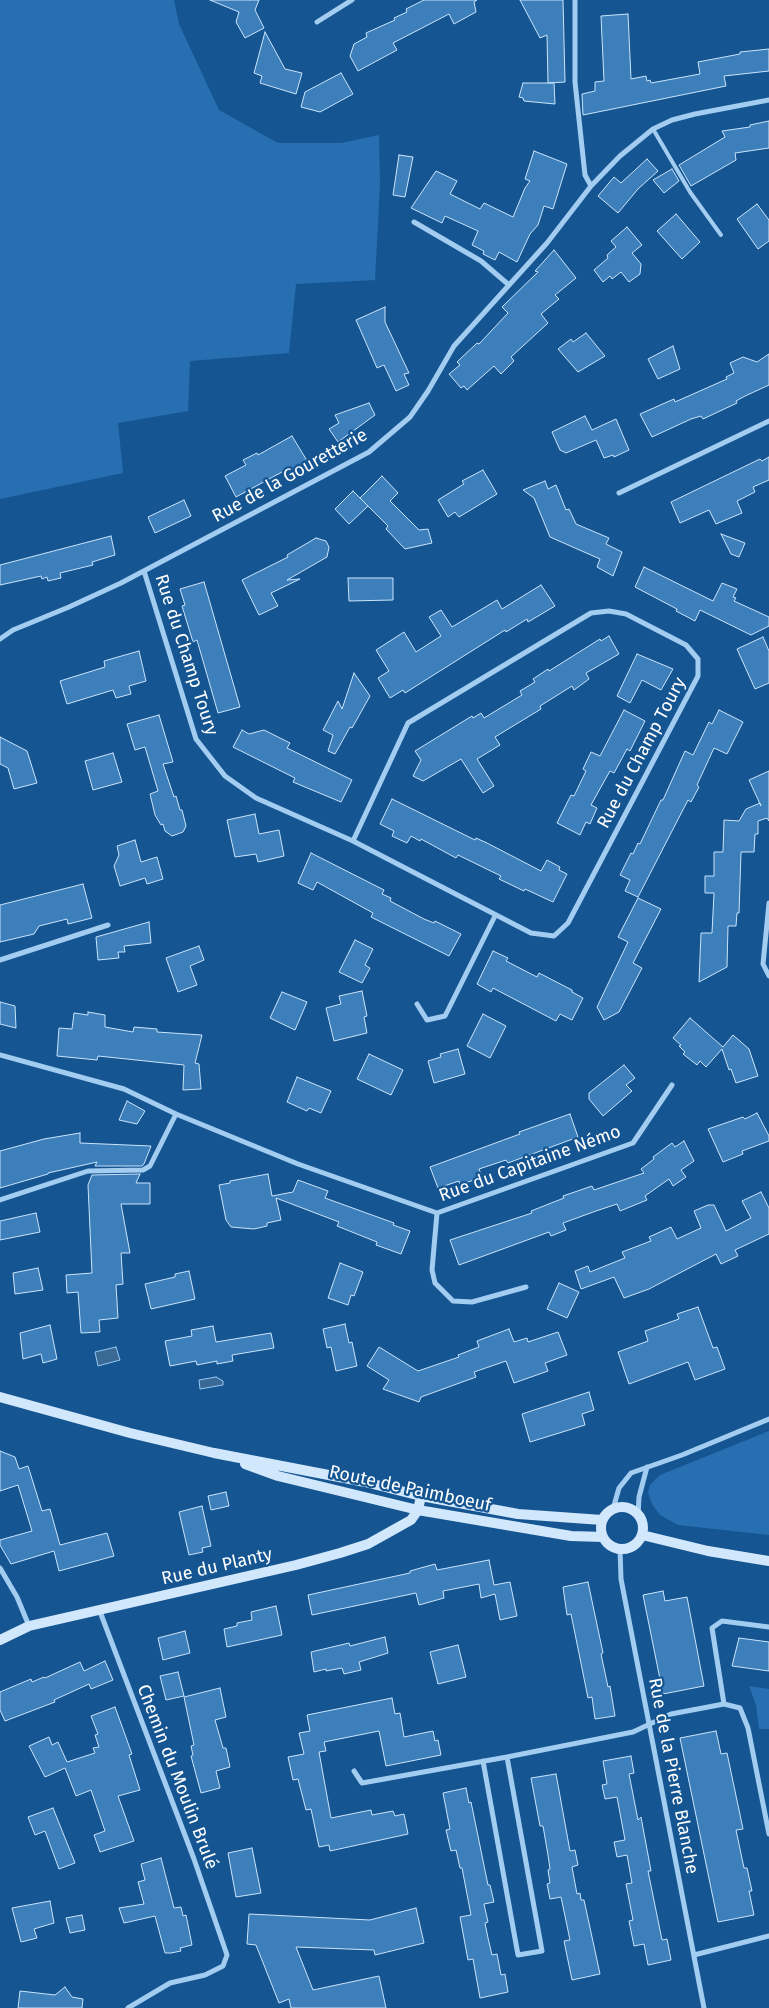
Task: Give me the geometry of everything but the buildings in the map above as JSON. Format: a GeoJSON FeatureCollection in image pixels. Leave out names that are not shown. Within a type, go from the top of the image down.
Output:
{"type":"FeatureCollection","features":[{"type":"Feature","properties":{"kind":"street"},"geometry":{"type":"LineString","coordinates":[[317,22],[352,0]]}},
{"type":"Feature","properties":{"kind":"street"},"geometry":{"type":"LineString","coordinates":[[575,0],[575,82],[585,176],[591,186]]}},
{"type":"Feature","properties":{"kind":"street","name":"Rue de la Gouretterie"},"geometry":{"type":"LineString","coordinates":[[0,639],[13,630],[70,607],[144,571],[369,452],[410,416],[428,391],[454,346],[547,242],[591,186],[620,156],[653,129],[672,120],[769,100]]}},
{"type":"Feature","properties":{"kind":"street"},"geometry":{"type":"LineString","coordinates":[[414,222],[481,261],[508,285]]}},
{"type":"Feature","properties":{"kind":"street"},"geometry":{"type":"LineString","coordinates":[[619,493],[769,420]]}},
{"type":"Feature","properties":{"kind":"street","name":"Rue du Champ Toury"},"geometry":{"type":"LineString","coordinates":[[144,571],[196,739],[225,776],[256,798],[353,842],[531,933],[554,936],[568,923],[698,676],[698,660],[686,645],[626,614],[608,611],[591,613],[408,723],[353,842]]}},
{"type":"Feature","properties":{"kind":"street"},"geometry":{"type":"LineString","coordinates":[[769,903],[763,964],[769,976]]}},
{"type":"Feature","properties":{"kind":"street"},"geometry":{"type":"LineString","coordinates":[[417,1004],[426,1020],[445,1016],[495,916]]}},
{"type":"Feature","properties":{"kind":"street"},"geometry":{"type":"LineString","coordinates":[[0,960],[108,925]]}},
{"type":"Feature","properties":{"kind":"street","name":"Rue du Capitaine Némo"},"geometry":{"type":"LineString","coordinates":[[0,1055],[124,1088],[176,1114],[298,1164],[437,1213],[633,1143],[672,1085]]}},
{"type":"Feature","properties":{"kind":"street"},"geometry":{"type":"LineString","coordinates":[[0,1200],[88,1171],[143,1170],[150,1166],[176,1114]]}},
{"type":"Feature","properties":{"kind":"street"},"geometry":{"type":"LineString","coordinates":[[437,1213],[432,1270],[435,1283],[453,1300],[472,1302],[526,1287]]}},
{"type":"Feature","properties":{"kind":"street","name":"Route de Paimboeuf"},"geometry":{"type":"LineString","coordinates":[[0,1397],[130,1433],[214,1453],[365,1482],[422,1496],[518,1514],[602,1520]]}},
{"type":"Feature","properties":{"kind":"street"},"geometry":{"type":"LineString","coordinates":[[613,1509],[615,1496],[624,1480],[631,1473],[682,1455],[769,1418]]}},
{"type":"Feature","properties":{"kind":"street","name":"Route de Paimboeuf"},"geometry":{"type":"LineString","coordinates":[[214,1453],[278,1476],[418,1510],[571,1536],[603,1537]]}},
{"type":"Feature","properties":{"kind":"street"},"geometry":{"type":"LineString","coordinates":[[638,1514],[626,1507],[613,1509],[602,1520],[601,1530],[603,1537],[610,1545],[620,1549],[633,1546],[642,1535],[643,1525],[638,1514],[639,1497],[648,1467]]}},
{"type":"Feature","properties":{"kind":"street"},"geometry":{"type":"LineString","coordinates":[[418,1510],[422,1496]]}},
{"type":"Feature","properties":{"kind":"street","name":"Rue du Planty"},"geometry":{"type":"LineString","coordinates":[[0,1640],[29,1626],[287,1568],[340,1553],[368,1544],[411,1520],[418,1510]]}},
{"type":"Feature","properties":{"kind":"street"},"geometry":{"type":"LineString","coordinates":[[642,1535],[708,1551],[769,1561]]}},
{"type":"Feature","properties":{"kind":"street","name":"Rue de la Pierre Blanche"},"geometry":{"type":"LineString","coordinates":[[620,1549],[621,1579],[704,2008]]}},
{"type":"Feature","properties":{"kind":"street"},"geometry":{"type":"LineString","coordinates":[[0,1568],[17,1597],[29,1626]]}},
{"type":"Feature","properties":{"kind":"street","name":"Chemin du Moulin Brulé"},"geometry":{"type":"LineString","coordinates":[[99,1609],[194,1859],[228,1955],[223,1966],[205,1975],[170,1983],[128,2008]]}},
{"type":"Feature","properties":{"kind":"street"},"geometry":{"type":"LineString","coordinates":[[724,1704],[712,1628],[722,1621],[769,1627]]}},
{"type":"Feature","properties":{"kind":"street"},"geometry":{"type":"LineString","coordinates":[[354,1771],[362,1783],[482,1762],[634,1732],[672,1714],[724,1704],[740,1708],[748,1728],[769,1834]]}},
{"type":"Feature","properties":{"kind":"street"},"geometry":{"type":"LineString","coordinates":[[482,1762],[518,1955],[542,1951],[507,1757]]}},
{"type":"Feature","properties":{"kind":"street"},"geometry":{"type":"LineString","coordinates":[[694,1955],[769,1936]]}},
{"type":"Feature","properties":{"kind":"lane"},"geometry":{"type":"LineString","coordinates":[[653,129],[690,192],[721,235]]}},
{"type":"Feature","properties":{"kind":"shaded area"},"geometry":{"type":"Polygon","coordinates":[[[0,0],[174,0],[179,24],[219,110],[278,143],[341,143],[379,135],[380,184],[375,280],[296,284],[289,353],[190,361],[188,411],[118,423],[123,473],[0,499],[0,0]]]}},
{"type":"Feature","properties":{"kind":"shaded area"},"geometry":{"type":"Polygon","coordinates":[[[116,1347],[120,1360],[98,1366],[95,1352],[116,1347]]]}},
{"type":"Feature","properties":{"kind":"shaded area"},"geometry":{"type":"Polygon","coordinates":[[[216,1377],[223,1381],[223,1385],[200,1389],[199,1380],[216,1377]]]}},
{"type":"Feature","properties":{"kind":"shaded area"},"geometry":{"type":"Polygon","coordinates":[[[769,1431],[769,1535],[678,1525],[660,1515],[652,1504],[648,1493],[650,1485],[660,1475],[769,1431]]]}},
{"type":"Feature","properties":{"kind":"shaded area"},"geometry":{"type":"Polygon","coordinates":[[[749,1686],[769,1689],[769,1729],[759,1729],[756,1705],[749,1686]]]}}]}
